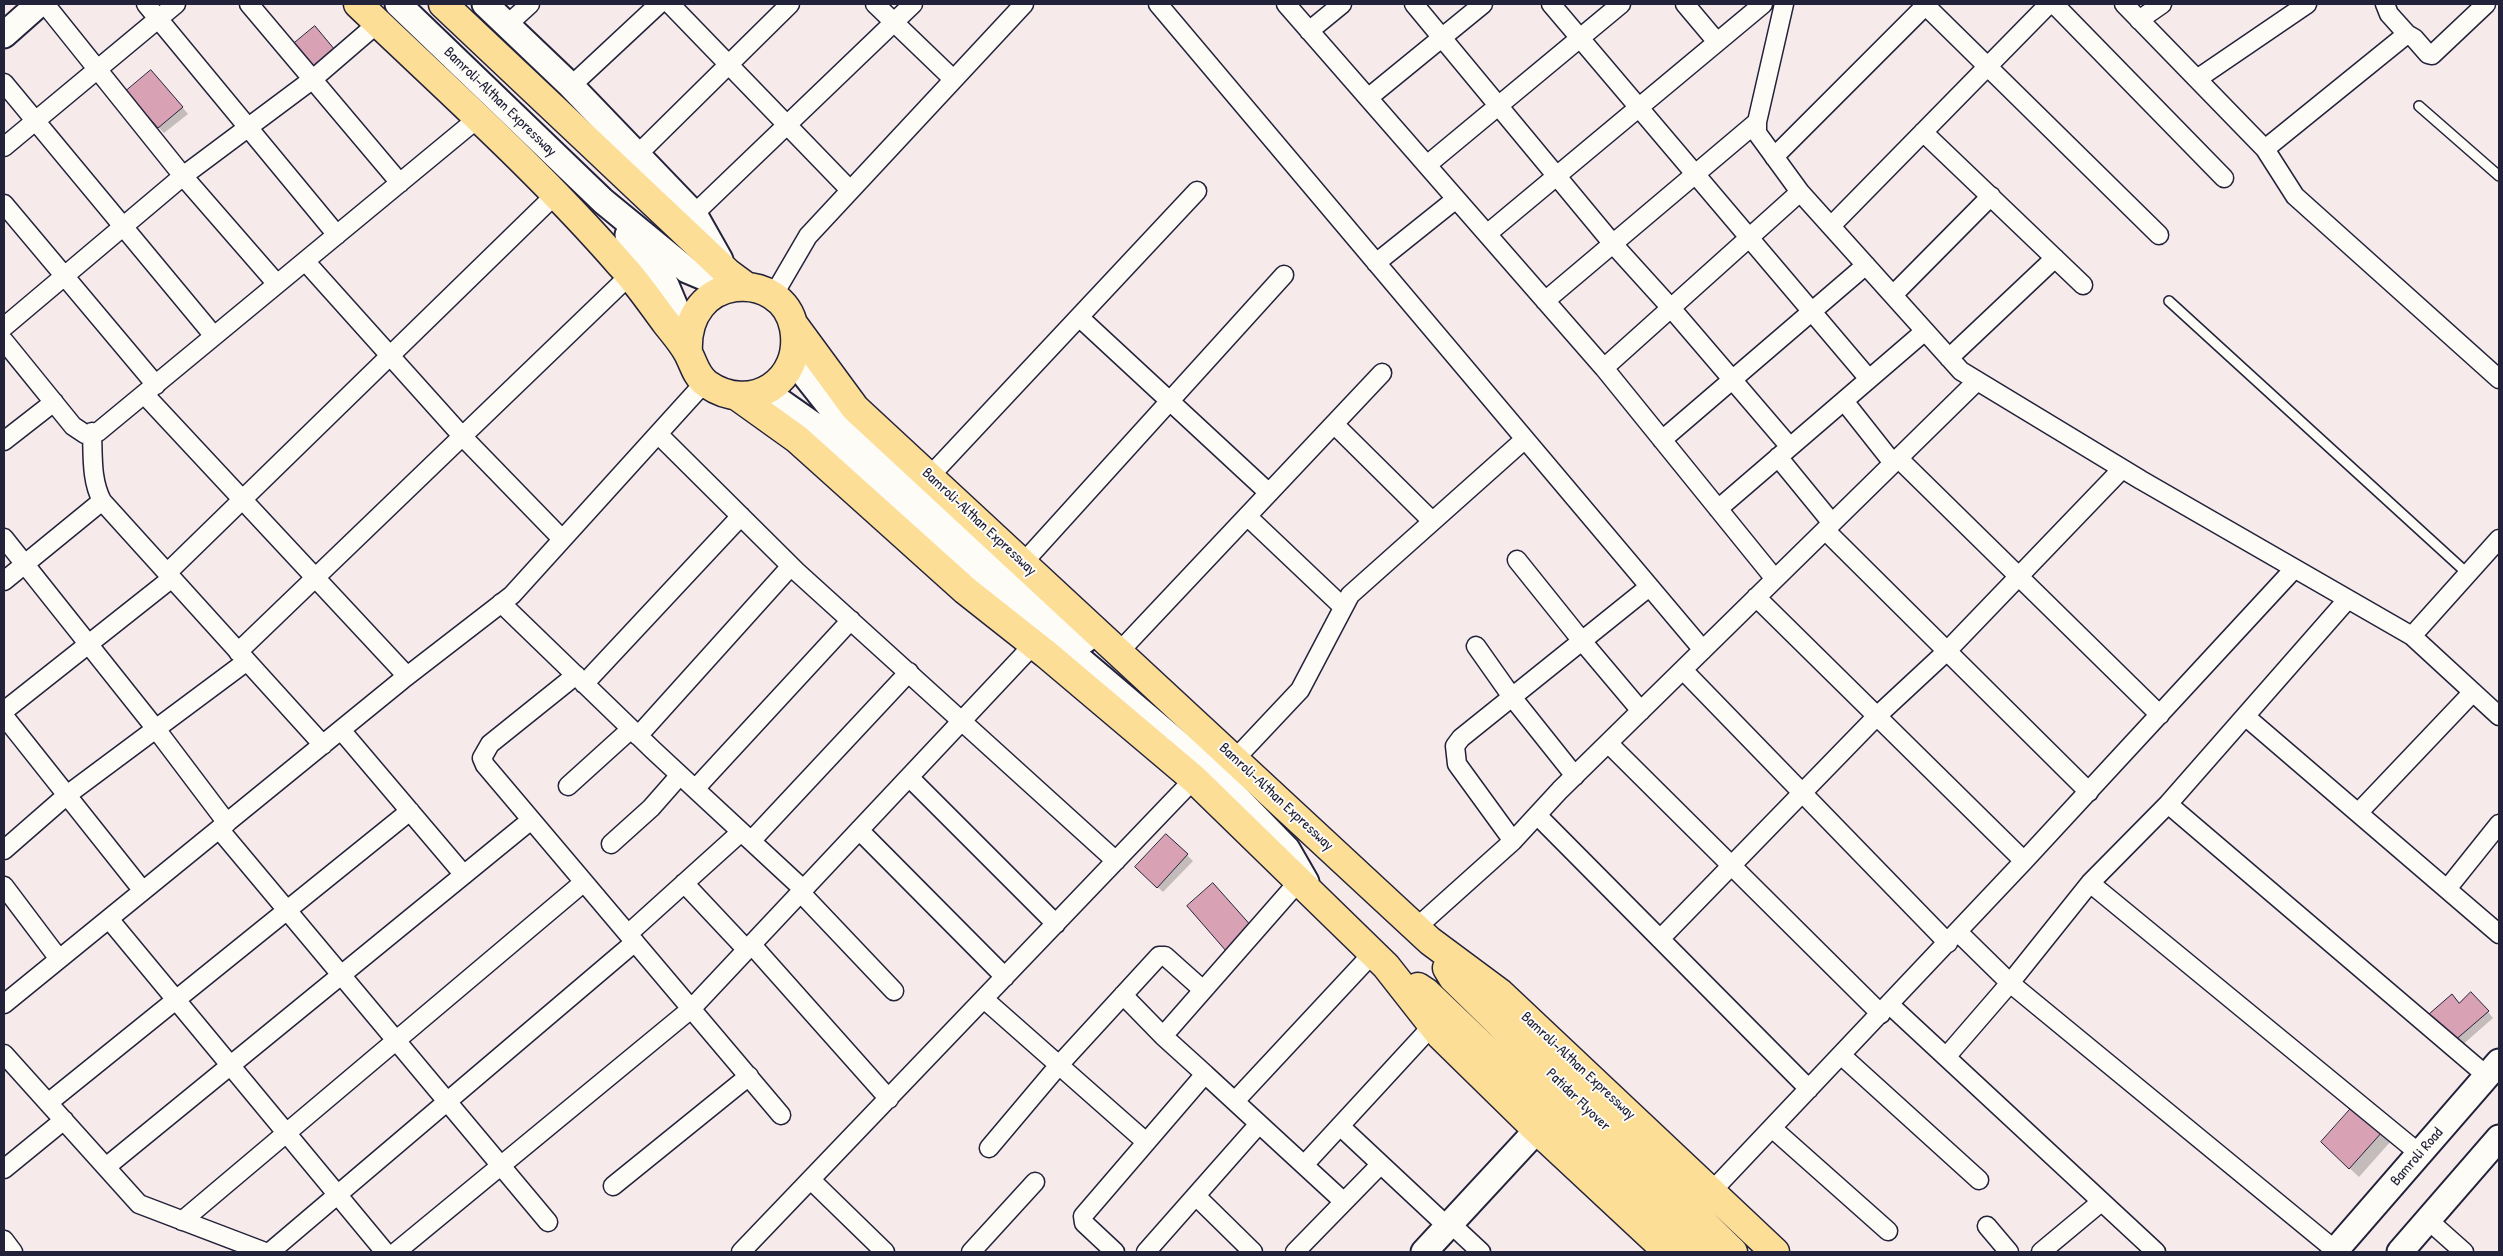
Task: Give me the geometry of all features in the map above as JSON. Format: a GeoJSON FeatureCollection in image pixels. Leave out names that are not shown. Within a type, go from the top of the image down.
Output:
{"type":"FeatureCollection","features":[{"type":"Feature","properties":{"kind":"main road"},"geometry":{"type":"LineString","coordinates":[[4,35],[39,4]]}},
{"type":"Feature","properties":{"kind":"main road"},"geometry":{"type":"LineString","coordinates":[[358,4],[556,194],[630,275],[687,344]]}},
{"type":"Feature","properties":{"kind":"main road","name":"Bamroli-Althan Expressway"},"geometry":{"type":"LineString","coordinates":[[398,4],[602,201]]}},
{"type":"Feature","properties":{"kind":"main road"},"geometry":{"type":"LineString","coordinates":[[443,4],[735,282]]}},
{"type":"Feature","properties":{"kind":"main road"},"geometry":{"type":"LineString","coordinates":[[484,4],[571,86],[694,214],[735,282]]}},
{"type":"Feature","properties":{"kind":"main road"},"geometry":{"type":"LineString","coordinates":[[602,201],[687,270],[735,282],[773,296],[786,309],[794,325],[797,342],[793,360],[785,376],[765,391],[755,395],[738,396],[720,392],[705,382],[694,369],[666,285],[602,201]]}},
{"type":"Feature","properties":{"kind":"main road"},"geometry":{"type":"LineString","coordinates":[[687,344],[691,319],[701,304],[735,282]]}},
{"type":"Feature","properties":{"kind":"main road","name":"Bamroli-Althan Expressway"},"geometry":{"type":"LineString","coordinates":[[794,325],[855,408],[1423,935],[1500,993],[1775,1252]]}},
{"type":"Feature","properties":{"kind":"main road"},"geometry":{"type":"LineString","coordinates":[[793,360],[839,418],[1305,841],[1342,858]]}},
{"type":"Feature","properties":{"kind":"main road"},"geometry":{"type":"LineString","coordinates":[[765,391],[825,433],[942,543],[1211,771],[1287,849],[1305,887]]}},
{"type":"Feature","properties":{"kind":"main road"},"geometry":{"type":"LineString","coordinates":[[738,396],[797,439],[965,590],[1034,644],[1194,779],[1380,960],[1433,1025],[1658,1249]]}},
{"type":"Feature","properties":{"kind":"main road","name":"Patidar Flyover"},"geometry":{"type":"LineString","coordinates":[[1423,935],[1453,978],[1733,1252]]}},
{"type":"Feature","properties":{"kind":"main road","name":"Patidar Flyover"},"geometry":{"type":"LineString","coordinates":[[1380,960],[1427,993],[1698,1252]]}},
{"type":"Feature","properties":{"kind":"main road","name":"Bamroli Road"},"geometry":{"type":"LineString","coordinates":[[2335,1251],[2493,1069]]}},
{"type":"Feature","properties":{"kind":"main road"},"geometry":{"type":"LineString","coordinates":[[1424,1252],[1537,1130]]}},
{"type":"Feature","properties":{"kind":"main road"},"geometry":{"type":"LineString","coordinates":[[2400,1252],[2499,1138]]}},
{"type":"Feature","properties":{"kind":"street"},"geometry":{"type":"LineString","coordinates":[[46,4],[183,176],[276,284]]}},
{"type":"Feature","properties":{"kind":"street"},"geometry":{"type":"LineString","coordinates":[[146,4],[337,234]]}},
{"type":"Feature","properties":{"kind":"street"},"geometry":{"type":"LineString","coordinates":[[4,146],[176,4]]}},
{"type":"Feature","properties":{"kind":"street"},"geometry":{"type":"LineString","coordinates":[[249,4],[400,183]]}},
{"type":"Feature","properties":{"kind":"street"},"geometry":{"type":"LineString","coordinates":[[507,25],[530,4]]}},
{"type":"Feature","properties":{"kind":"street"},"geometry":{"type":"LineString","coordinates":[[571,86],[659,4]]}},
{"type":"Feature","properties":{"kind":"street"},"geometry":{"type":"LineString","coordinates":[[670,4],[850,190]]}},
{"type":"Feature","properties":{"kind":"street"},"geometry":{"type":"LineString","coordinates":[[638,154],[790,4]]}},
{"type":"Feature","properties":{"kind":"street"},"geometry":{"type":"LineString","coordinates":[[875,4],[952,79]]}},
{"type":"Feature","properties":{"kind":"street"},"geometry":{"type":"LineString","coordinates":[[694,214],[913,4]]}},
{"type":"Feature","properties":{"kind":"street"},"geometry":{"type":"LineString","coordinates":[[773,296],[808,236],[952,79],[1024,4]]}},
{"type":"Feature","properties":{"kind":"street"},"geometry":{"type":"LineString","coordinates":[[1158,4],[1703,650]]}},
{"type":"Feature","properties":{"kind":"street"},"geometry":{"type":"LineString","coordinates":[[1286,4],[1604,368],[1775,579]]}},
{"type":"Feature","properties":{"kind":"street"},"geometry":{"type":"LineString","coordinates":[[1309,31],[1342,4]]}},
{"type":"Feature","properties":{"kind":"street"},"geometry":{"type":"LineString","coordinates":[[1414,4],[1556,177],[1733,380],[1784,452],[1829,526],[1947,650],[2089,792]]}},
{"type":"Feature","properties":{"kind":"street"},"geometry":{"type":"LineString","coordinates":[[1368,98],[1483,4]]}},
{"type":"Feature","properties":{"kind":"street"},"geometry":{"type":"LineString","coordinates":[[1551,4],[1869,379]]}},
{"type":"Feature","properties":{"kind":"street"},"geometry":{"type":"LineString","coordinates":[[1427,165],[1621,4]]}},
{"type":"Feature","properties":{"kind":"street"},"geometry":{"type":"LineString","coordinates":[[1685,4],[1717,42]]}},
{"type":"Feature","properties":{"kind":"street"},"geometry":{"type":"LineString","coordinates":[[1487,234],[1763,4]]}},
{"type":"Feature","properties":{"kind":"street"},"geometry":{"type":"LineString","coordinates":[[1784,4],[1757,122],[1757,133],[1800,192],[1961,372],[2122,469],[2412,636],[2499,716]]}},
{"type":"Feature","properties":{"kind":"street"},"geometry":{"type":"LineString","coordinates":[[1774,157],[1926,4],[1987,67],[2159,235]]}},
{"type":"Feature","properties":{"kind":"street"},"geometry":{"type":"LineString","coordinates":[[1831,226],[2049,4]]}},
{"type":"Feature","properties":{"kind":"street"},"geometry":{"type":"LineString","coordinates":[[2054,4],[2224,178]]}},
{"type":"Feature","properties":{"kind":"street"},"geometry":{"type":"LineString","coordinates":[[2124,4],[2265,149],[2296,196],[2499,378]]}},
{"type":"Feature","properties":{"kind":"street"},"geometry":{"type":"LineString","coordinates":[[2139,20],[2162,4]]}},
{"type":"Feature","properties":{"kind":"street"},"geometry":{"type":"LineString","coordinates":[[2197,79],[2307,4]]}},
{"type":"Feature","properties":{"kind":"street"},"geometry":{"type":"LineString","coordinates":[[2385,4],[2388,14],[2428,54],[2432,55],[2486,4]]}},
{"type":"Feature","properties":{"kind":"street"},"geometry":{"type":"LineString","coordinates":[[4,327],[183,176],[313,79],[378,23]]}},
{"type":"Feature","properties":{"kind":"street"},"geometry":{"type":"LineString","coordinates":[[2265,149],[2407,34]]}},
{"type":"Feature","properties":{"kind":"street"},"geometry":{"type":"LineString","coordinates":[[4,83],[214,336]]}},
{"type":"Feature","properties":{"kind":"street"},"geometry":{"type":"LineString","coordinates":[[4,341],[73,426],[85,434],[98,432],[478,119]]}},
{"type":"Feature","properties":{"kind":"street"},"geometry":{"type":"LineString","coordinates":[[1545,301],[1757,122]]}},
{"type":"Feature","properties":{"kind":"street"},"geometry":{"type":"LineString","coordinates":[[1924,132],[2083,284]]}},
{"type":"Feature","properties":{"kind":"street"},"geometry":{"type":"LineString","coordinates":[[930,476],[1197,191]]}},
{"type":"Feature","properties":{"kind":"street"},"geometry":{"type":"LineString","coordinates":[[1604,368],[1800,192]]}},
{"type":"Feature","properties":{"kind":"street"},"geometry":{"type":"LineString","coordinates":[[143,891],[4,715],[170,576],[241,501],[556,194]]}},
{"type":"Feature","properties":{"kind":"street"},"geometry":{"type":"LineString","coordinates":[[1893,295],[1991,196]]}},
{"type":"Feature","properties":{"kind":"street"},"geometry":{"type":"LineString","coordinates":[[1376,263],[1456,199]]}},
{"type":"Feature","properties":{"kind":"street"},"geometry":{"type":"LineString","coordinates":[[4,204],[65,276],[150,390],[241,501],[407,676]]}},
{"type":"Feature","properties":{"kind":"street"},"geometry":{"type":"LineString","coordinates":[[1949,358],[2055,258]]}},
{"type":"Feature","properties":{"kind":"street"},"geometry":{"type":"LineString","coordinates":[[305,261],[463,437],[562,539]]}},
{"type":"Feature","properties":{"kind":"street"},"geometry":{"type":"LineString","coordinates":[[1662,440],[1866,265]]}},
{"type":"Feature","properties":{"kind":"street"},"geometry":{"type":"LineString","coordinates":[[4,850],[67,795],[156,729],[242,656],[315,578],[630,275]]}},
{"type":"Feature","properties":{"kind":"street"},"geometry":{"type":"LineString","coordinates":[[1023,563],[1284,275]]}},
{"type":"Feature","properties":{"kind":"street"},"geometry":{"type":"LineString","coordinates":[[1079,317],[1269,493]]}},
{"type":"Feature","properties":{"kind":"street"},"geometry":{"type":"LineString","coordinates":[[1718,509],[1925,331]]}},
{"type":"Feature","properties":{"kind":"street"},"geometry":{"type":"LineString","coordinates":[[1119,652],[1382,373]]}},
{"type":"Feature","properties":{"kind":"street"},"geometry":{"type":"LineString","coordinates":[[1423,935],[1608,743],[1977,381]]}},
{"type":"Feature","properties":{"kind":"street"},"geometry":{"type":"LineString","coordinates":[[4,1004],[407,676],[512,595],[705,382]]}},
{"type":"Feature","properties":{"kind":"street"},"geometry":{"type":"LineString","coordinates":[[1844,401],[1896,460],[2160,715]]}},
{"type":"Feature","properties":{"kind":"street"},"geometry":{"type":"LineString","coordinates":[[4,441],[54,402]]}},
{"type":"Feature","properties":{"kind":"street"},"geometry":{"type":"LineString","coordinates":[[1334,424],[1432,521]]}},
{"type":"Feature","properties":{"kind":"street"},"geometry":{"type":"LineString","coordinates":[[92,432],[93,475],[96,490],[102,501],[323,745]]}},
{"type":"Feature","properties":{"kind":"street"},"geometry":{"type":"LineString","coordinates":[[658,434],[791,566],[1116,861]]}},
{"type":"Feature","properties":{"kind":"street"},"geometry":{"type":"LineString","coordinates":[[1235,759],[1300,690],[1343,607],[1360,584],[1524,439]]}},
{"type":"Feature","properties":{"kind":"street"},"geometry":{"type":"LineString","coordinates":[[1660,939],[1877,716],[1947,650],[2122,469]]}},
{"type":"Feature","properties":{"kind":"street"},"geometry":{"type":"LineString","coordinates":[[4,581],[102,501]]}},
{"type":"Feature","properties":{"kind":"street"},"geometry":{"type":"LineString","coordinates":[[741,516],[580,679],[484,751],[482,758],[485,765],[531,820],[781,1115]]}},
{"type":"Feature","properties":{"kind":"street"},"geometry":{"type":"LineString","coordinates":[[1247,516],[1343,607]]}},
{"type":"Feature","properties":{"kind":"street"},"geometry":{"type":"LineString","coordinates":[[4,538],[156,729],[223,826],[288,912],[548,1222]]}},
{"type":"Feature","properties":{"kind":"street"},"geometry":{"type":"LineString","coordinates":[[2412,636],[2499,539]]}},
{"type":"Feature","properties":{"kind":"street"},"geometry":{"type":"LineString","coordinates":[[1517,560],[1641,711]]}},
{"type":"Feature","properties":{"kind":"street"},"geometry":{"type":"LineString","coordinates":[[568,786],[634,732],[791,566]]}},
{"type":"Feature","properties":{"kind":"street"},"geometry":{"type":"LineString","coordinates":[[1712,1191],[2089,792],[2294,569]]}},
{"type":"Feature","properties":{"kind":"street"},"geometry":{"type":"LineString","coordinates":[[1513,841],[1456,764],[1455,746],[1461,738],[1649,587]]}},
{"type":"Feature","properties":{"kind":"street"},"geometry":{"type":"LineString","coordinates":[[1756,597],[2024,861]]}},
{"type":"Feature","properties":{"kind":"street"},"geometry":{"type":"LineString","coordinates":[[1946,1057],[2010,983],[2090,883],[2168,804],[2348,600]]}},
{"type":"Feature","properties":{"kind":"street"},"geometry":{"type":"LineString","coordinates":[[501,603],[802,891],[894,991]]}},
{"type":"Feature","properties":{"kind":"street"},"geometry":{"type":"LineString","coordinates":[[695,789],[851,620]]}},
{"type":"Feature","properties":{"kind":"street"},"geometry":{"type":"LineString","coordinates":[[396,1252],[692,1009],[1034,644]]}},
{"type":"Feature","properties":{"kind":"street"},"geometry":{"type":"LineString","coordinates":[[1476,646],[1512,697],[1575,776]]}},
{"type":"Feature","properties":{"kind":"street"},"geometry":{"type":"LineString","coordinates":[[1683,670],[1803,793],[1953,937],[2335,1251]]}},
{"type":"Feature","properties":{"kind":"street"},"geometry":{"type":"LineString","coordinates":[[270,1252],[447,1102],[631,938],[684,883],[746,836],[908,672]]}},
{"type":"Feature","properties":{"kind":"street"},"geometry":{"type":"LineString","coordinates":[[2358,813],[2473,692]]}},
{"type":"Feature","properties":{"kind":"street"},"geometry":{"type":"LineString","coordinates":[[2245,716],[2499,934]]}},
{"type":"Feature","properties":{"kind":"street"},"geometry":{"type":"LineString","coordinates":[[341,730],[464,875]]}},
{"type":"Feature","properties":{"kind":"street"},"geometry":{"type":"LineString","coordinates":[[1608,743],[1732,866],[1885,1009],[1946,1057],[2156,1252]]}},
{"type":"Feature","properties":{"kind":"street"},"geometry":{"type":"LineString","coordinates":[[611,844],[651,808],[680,775]]}},
{"type":"Feature","properties":{"kind":"street"},"geometry":{"type":"LineString","coordinates":[[909,777],[1056,924]]}},
{"type":"Feature","properties":{"kind":"street"},"geometry":{"type":"LineString","coordinates":[[741,1252],[1194,779]]}},
{"type":"Feature","properties":{"kind":"street"},"geometry":{"type":"LineString","coordinates":[[2168,804],[2493,1069]]}},
{"type":"Feature","properties":{"kind":"street"},"geometry":{"type":"LineString","coordinates":[[48,1103],[288,912],[410,811]]}},
{"type":"Feature","properties":{"kind":"street"},"geometry":{"type":"LineString","coordinates":[[1537,815],[1810,1089]]}},
{"type":"Feature","properties":{"kind":"street"},"geometry":{"type":"LineString","coordinates":[[106,1167],[531,820]]}},
{"type":"Feature","properties":{"kind":"street"},"geometry":{"type":"LineString","coordinates":[[2447,889],[2499,824]]}},
{"type":"Feature","properties":{"kind":"street"},"geometry":{"type":"LineString","coordinates":[[859,830],[1005,977]]}},
{"type":"Feature","properties":{"kind":"street"},"geometry":{"type":"LineString","coordinates":[[182,1221],[395,1039],[584,882]]}},
{"type":"Feature","properties":{"kind":"street"},"geometry":{"type":"LineString","coordinates":[[684,883],[750,947],[889,1099]]}},
{"type":"Feature","properties":{"kind":"street"},"geometry":{"type":"LineString","coordinates":[[2090,883],[2420,1154]]}},
{"type":"Feature","properties":{"kind":"street"},"geometry":{"type":"LineString","coordinates":[[4,886],[59,959]]}},
{"type":"Feature","properties":{"kind":"street"},"geometry":{"type":"LineString","coordinates":[[1163,1036],[1203,990],[1305,887]]}},
{"type":"Feature","properties":{"kind":"street"},"geometry":{"type":"LineString","coordinates":[[109,919],[385,1252]]}},
{"type":"Feature","properties":{"kind":"street"},"geometry":{"type":"LineString","coordinates":[[989,1148],[1059,1065],[1159,956],[1165,956],[1203,990]]}},
{"type":"Feature","properties":{"kind":"street"},"geometry":{"type":"LineString","coordinates":[[1235,1101],[1380,960]]}},
{"type":"Feature","properties":{"kind":"street"},"geometry":{"type":"LineString","coordinates":[[1123,996],[1163,1036],[1344,1202]]}},
{"type":"Feature","properties":{"kind":"street"},"geometry":{"type":"LineString","coordinates":[[984,999],[1146,1142]]}},
{"type":"Feature","properties":{"kind":"street"},"geometry":{"type":"LineString","coordinates":[[1304,1166],[1433,1025]]}},
{"type":"Feature","properties":{"kind":"street"},"geometry":{"type":"LineString","coordinates":[[4,1054],[140,1204],[253,1250]]}},
{"type":"Feature","properties":{"kind":"street"},"geometry":{"type":"LineString","coordinates":[[1841,1055],[1979,1180]]}},
{"type":"Feature","properties":{"kind":"street"},"geometry":{"type":"LineString","coordinates":[[1107,1249],[1084,1222],[1083,1216],[1205,1074]]}},
{"type":"Feature","properties":{"kind":"street"},"geometry":{"type":"LineString","coordinates":[[613,1186],[748,1076]]}},
{"type":"Feature","properties":{"kind":"street"},"geometry":{"type":"LineString","coordinates":[[4,1169],[64,1120]]}},
{"type":"Feature","properties":{"kind":"street"},"geometry":{"type":"LineString","coordinates":[[1146,1252],[1197,1197],[1259,1124]]}},
{"type":"Feature","properties":{"kind":"street"},"geometry":{"type":"LineString","coordinates":[[1340,1126],[1380,1165],[1480,1252]]}},
{"type":"Feature","properties":{"kind":"street"},"geometry":{"type":"LineString","coordinates":[[1772,1128],[1888,1231]]}},
{"type":"Feature","properties":{"kind":"street"},"geometry":{"type":"LineString","coordinates":[[1295,1252],[1380,1165]]}},
{"type":"Feature","properties":{"kind":"street"},"geometry":{"type":"LineString","coordinates":[[811,1180],[885,1252]]}},
{"type":"Feature","properties":{"kind":"street"},"geometry":{"type":"LineString","coordinates":[[971,1252],[1035,1182]]}},
{"type":"Feature","properties":{"kind":"street"},"geometry":{"type":"LineString","coordinates":[[1197,1197],[1253,1252]]}},
{"type":"Feature","properties":{"kind":"street"},"geometry":{"type":"LineString","coordinates":[[2041,1252],[2102,1202]]}},
{"type":"Feature","properties":{"kind":"street"},"geometry":{"type":"LineString","coordinates":[[2428,1220],[2464,1252]]}},
{"type":"Feature","properties":{"kind":"street"},"geometry":{"type":"LineString","coordinates":[[1988,1226],[2009,1252]]}},
{"type":"Feature","properties":{"kind":"street"},"geometry":{"type":"LineString","coordinates":[[4,1240],[13,1252]]}},
{"type":"Feature","properties":{"kind":"lane"},"geometry":{"type":"LineString","coordinates":[[2420,106],[2499,176]]}},
{"type":"Feature","properties":{"kind":"lane"},"geometry":{"type":"LineString","coordinates":[[2169,300],[2468,574]]}},
{"type":"Feature","properties":{"kind":"building"},"geometry":{"type":"Polygon","coordinates":[[[315,26],[335,50],[313,69],[292,45],[315,26]]]}},
{"type":"Feature","properties":{"kind":"building"},"geometry":{"type":"Polygon","coordinates":[[[151,70],[183,107],[158,128],[126,91],[151,70]]]}},
{"type":"Feature","properties":{"kind":"building"},"geometry":{"type":"Polygon","coordinates":[[[1166,834],[1188,854],[1157,888],[1135,867],[1166,834]]]}},
{"type":"Feature","properties":{"kind":"building"},"geometry":{"type":"Polygon","coordinates":[[[1213,883],[1254,929],[1227,952],[1187,906],[1213,883]]]}},
{"type":"Feature","properties":{"kind":"building"},"geometry":{"type":"Polygon","coordinates":[[[2471,992],[2489,1011],[2453,1042],[2429,1014],[2452,994],[2459,1003],[2471,992]]]}},
{"type":"Feature","properties":{"kind":"building"},"geometry":{"type":"Polygon","coordinates":[[[2354,1105],[2383,1131],[2349,1169],[2321,1142],[2354,1105]]]}}]}
